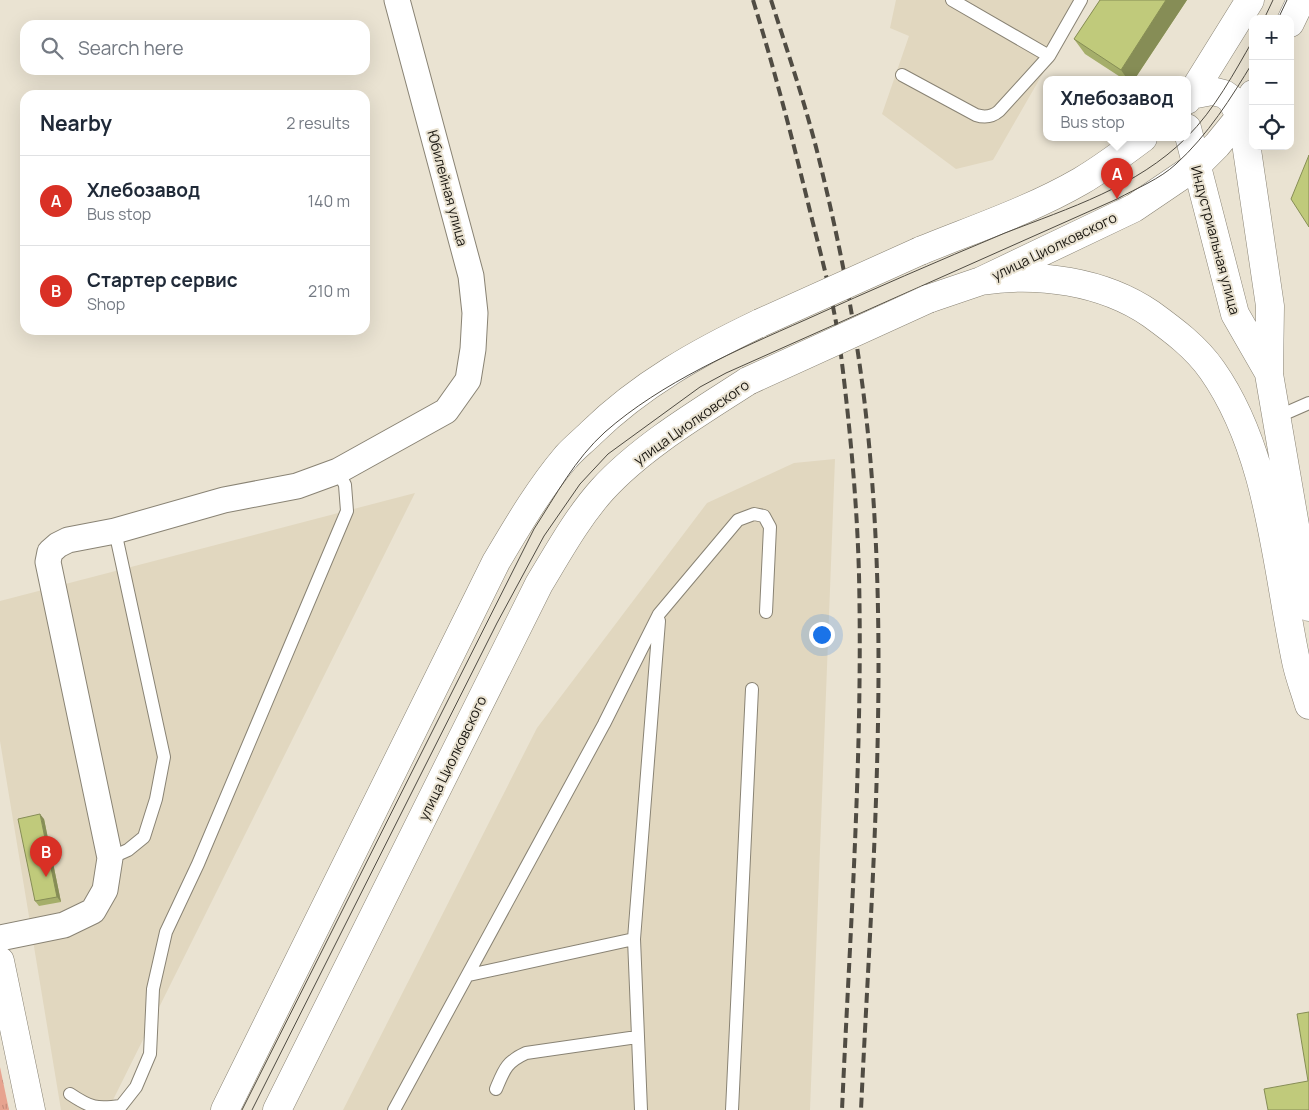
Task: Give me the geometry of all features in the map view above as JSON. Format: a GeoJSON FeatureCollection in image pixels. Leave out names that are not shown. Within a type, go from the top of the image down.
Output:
{"type":"FeatureCollection","features":[{"type":"Feature","properties":{"kind":"main road"},"geometry":{"type":"LineString","coordinates":[[1294,15],[1301,0]]}},
{"type":"Feature","properties":{"kind":"main road"},"geometry":{"type":"LineString","coordinates":[[1191,95],[1246,2]]}},
{"type":"Feature","properties":{"kind":"main road","name":"Индустриальная улица"},"geometry":{"type":"LineString","coordinates":[[1191,99],[1212,90],[1224,94],[1231,99],[1246,143],[1270,306],[1269,374],[1309,607]]}},
{"type":"Feature","properties":{"kind":"main road"},"geometry":{"type":"LineString","coordinates":[[1239,118],[1249,101]]}},
{"type":"Feature","properties":{"kind":"main road","name":"улица Циолковского"},"geometry":{"type":"LineString","coordinates":[[277,1110],[539,584],[574,524],[603,488],[638,456],[748,380],[928,299],[981,281],[1134,208],[1196,166],[1217,145],[1239,118]]}},
{"type":"Feature","properties":{"kind":"main road"},"geometry":{"type":"LineString","coordinates":[[225,1110],[496,562],[534,499],[568,455],[610,415],[660,377],[690,358],[760,323],[920,251],[1041,202],[1080,181],[1140,141]]}},
{"type":"Feature","properties":{"kind":"main road","name":"Индустриальная улица"},"geometry":{"type":"LineString","coordinates":[[1190,141],[1235,314],[1269,374]]}},
{"type":"Feature","properties":{"kind":"main road"},"geometry":{"type":"LineString","coordinates":[[981,281],[1004,277],[1047,279],[1091,287],[1116,295],[1138,305],[1177,334],[1211,370],[1242,424],[1254,457],[1267,508],[1297,664],[1309,705]]}},
{"type":"Feature","properties":{"kind":"main road"},"geometry":{"type":"LineString","coordinates":[[0,961],[31,1110]]}},
{"type":"Feature","properties":{"kind":"street","name":"Юбилейная улица"},"geometry":{"type":"LineString","coordinates":[[338,471],[446,411],[468,380],[473,348],[475,313],[472,276],[397,0]]}},
{"type":"Feature","properties":{"kind":"street"},"geometry":{"type":"LineString","coordinates":[[0,938],[64,925],[93,911],[105,890],[110,858],[48,562],[50,552],[68,540],[115,531],[224,500],[297,486],[338,471]]}},
{"type":"Feature","properties":{"kind":"lane"},"geometry":{"type":"LineString","coordinates":[[952,0],[1049,56]]}},
{"type":"Feature","properties":{"kind":"lane"},"geometry":{"type":"LineString","coordinates":[[902,75],[976,115],[994,115],[1049,56],[1081,0]]}},
{"type":"Feature","properties":{"kind":"lane"},"geometry":{"type":"LineString","coordinates":[[1294,23],[1309,19]]}},
{"type":"Feature","properties":{"kind":"lane"},"geometry":{"type":"LineString","coordinates":[[1276,417],[1309,403]]}},
{"type":"Feature","properties":{"kind":"lane"},"geometry":{"type":"LineString","coordinates":[[70,1094],[82,1102],[100,1108],[121,1106],[136,1088],[150,1054],[153,989],[166,932],[202,855],[347,511],[345,485],[338,471]]}},
{"type":"Feature","properties":{"kind":"lane"},"geometry":{"type":"LineString","coordinates":[[394,1110],[604,724],[659,614],[738,520],[754,514],[764,516],[770,527],[766,612]]}},
{"type":"Feature","properties":{"kind":"lane"},"geometry":{"type":"LineString","coordinates":[[110,858],[128,850],[144,837],[156,799],[164,757],[115,531]]}},
{"type":"Feature","properties":{"kind":"lane"},"geometry":{"type":"LineString","coordinates":[[641,1110],[634,939],[659,614]]}},
{"type":"Feature","properties":{"kind":"lane"},"geometry":{"type":"LineString","coordinates":[[732,1110],[752,690]]}},
{"type":"Feature","properties":{"kind":"lane"},"geometry":{"type":"LineString","coordinates":[[469,975],[634,939]]}},
{"type":"Feature","properties":{"kind":"lane"},"geometry":{"type":"LineString","coordinates":[[496,1089],[504,1069],[513,1059],[526,1053],[637,1037]]}},
{"type":"Feature","properties":{"kind":"shaded area"},"geometry":{"type":"Polygon","coordinates":[[[896,0],[1085,0],[993,160],[956,169],[882,114],[909,36],[890,28],[896,0]]]}},
{"type":"Feature","properties":{"kind":"shaded area"},"geometry":{"type":"Polygon","coordinates":[[[835,459],[810,1110],[343,1110],[537,728],[707,503],[794,463],[835,459]]]}},
{"type":"Feature","properties":{"kind":"shaded area"},"geometry":{"type":"Polygon","coordinates":[[[415,493],[108,1110],[61,1110],[0,741],[0,601],[415,493]]]}},
{"type":"Feature","properties":{"kind":"green space"},"geometry":{"type":"Polygon","coordinates":[[[0,1067],[9,1110],[0,1110],[0,1067]]]}},
{"type":"Feature","properties":{"kind":"building"},"geometry":{"type":"Polygon","coordinates":[[[1100,0],[1166,0],[1121,70],[1074,39],[1100,0]]]}},
{"type":"Feature","properties":{"kind":"building"},"geometry":{"type":"Polygon","coordinates":[[[1309,155],[1309,227],[1291,199],[1309,155]]]}},
{"type":"Feature","properties":{"kind":"building"},"geometry":{"type":"Polygon","coordinates":[[[40,814],[57,897],[35,901],[18,819],[40,814]]]}},
{"type":"Feature","properties":{"kind":"building"},"geometry":{"type":"Polygon","coordinates":[[[1309,1012],[1309,1110],[1268,1110],[1264,1089],[1308,1081],[1297,1014],[1309,1012]]]}},
{"type":"Feature","properties":{"kind":"tram line"},"geometry":{"type":"LineString","coordinates":[[1266,15],[1273,0]]}},
{"type":"Feature","properties":{"kind":"tram line"},"geometry":{"type":"LineString","coordinates":[[1280,15],[1287,0]]}},
{"type":"Feature","properties":{"kind":"tram line"},"geometry":{"type":"LineString","coordinates":[[1191,133],[1215,103],[1249,47]]}},
{"type":"Feature","properties":{"kind":"tram line"},"geometry":{"type":"LineString","coordinates":[[252,1110],[497,623],[544,536],[580,484],[608,454],[700,387],[726,373],[1117,199],[1156,179],[1188,153],[1209,128],[1249,68]]}},
{"type":"Feature","properties":{"kind":"tram line"},"geometry":{"type":"LineString","coordinates":[[242,1110],[534,529],[566,478],[594,443],[627,414],[675,382],[701,368],[905,276],[1005,233],[1101,195],[1146,170],[1183,141]]}},
{"type":"Feature","properties":{"kind":"railway"},"geometry":{"type":"LineString","coordinates":[[753,0],[789,129],[831,299],[841,355],[853,465],[859,575],[859,709],[855,842],[842,1110]]}},
{"type":"Feature","properties":{"kind":"railway"},"geometry":{"type":"LineString","coordinates":[[771,0],[812,132],[839,246],[861,374],[873,494],[877,582],[877,758],[861,1110]]}},
{"type":"Feature","properties":{"kind":"place","name":"Хлебозавод"},"geometry":{"type":"Point","coordinates":[1117,199]}},
{"type":"Feature","properties":{"kind":"place","name":"Стартер сервис"},"geometry":{"type":"Point","coordinates":[46,877]}}]}
